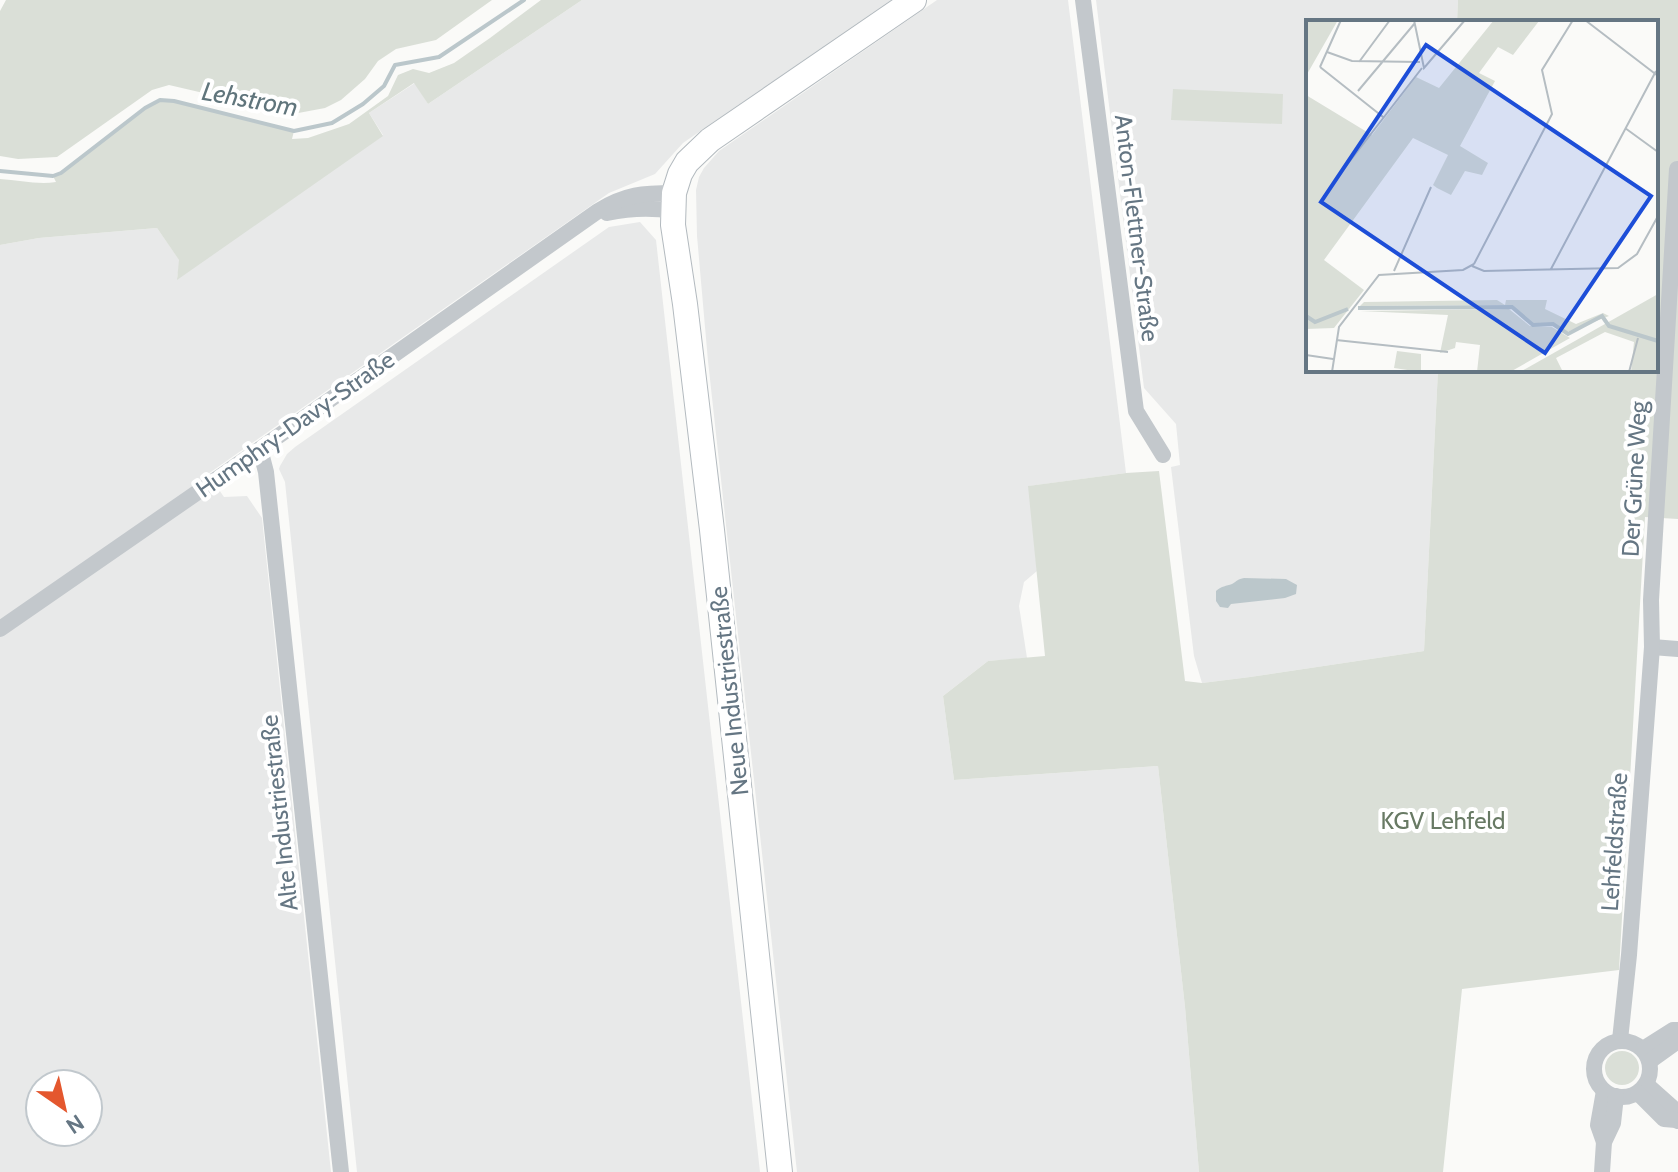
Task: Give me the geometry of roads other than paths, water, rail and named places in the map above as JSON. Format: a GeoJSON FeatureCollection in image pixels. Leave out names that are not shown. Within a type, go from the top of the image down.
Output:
{"type":"FeatureCollection","features":[{"type":"Feature","properties":{"kind":"street"},"geometry":{"type":"LineString","coordinates":[[674,202],[680,174],[687,162],[710,140],[914,0]]}},
{"type":"Feature","properties":{"kind":"street","name":"Anton-Flettner-Straße"},"geometry":{"type":"LineString","coordinates":[[1083,0],[1136,411],[1163,455]]}},
{"type":"Feature","properties":{"kind":"street","name":"Der Grüne Weg"},"geometry":{"type":"LineString","coordinates":[[1652,647],[1651,600],[1677,169]]}},
{"type":"Feature","properties":{"kind":"street","name":"Humphry-Davy-Straße"},"geometry":{"type":"LineString","coordinates":[[0,629],[590,218],[624,209],[654,208],[674,202]]}},
{"type":"Feature","properties":{"kind":"street","name":"Neue Industriestraße"},"geometry":{"type":"LineString","coordinates":[[674,202],[780,1172]]}},
{"type":"Feature","properties":{"kind":"street","name":"Alte Industriestraße"},"geometry":{"type":"LineString","coordinates":[[260,449],[266,472],[341,1172]]}},
{"type":"Feature","properties":{"kind":"street"},"geometry":{"type":"LineString","coordinates":[[1652,647],[1678,649]]}},
{"type":"Feature","properties":{"kind":"street","name":"Lehfeldstraße"},"geometry":{"type":"LineString","coordinates":[[1620,1040],[1652,647]]}},
{"type":"Feature","properties":{"kind":"street"},"geometry":{"type":"LineString","coordinates":[[1647,1055],[1673,1030],[1678,1030]]}},
{"type":"Feature","properties":{"kind":"street"},"geometry":{"type":"LineString","coordinates":[[1629,1041],[1647,1055],[1649,1079],[1642,1089],[1626,1097],[1610,1094],[1595,1077],[1596,1057],[1610,1043],[1629,1041]]}},
{"type":"Feature","properties":{"kind":"street"},"geometry":{"type":"LineString","coordinates":[[1647,1055],[1678,1041]]}},
{"type":"Feature","properties":{"kind":"street"},"geometry":{"type":"LineString","coordinates":[[1642,1089],[1674,1109],[1677,1121]]}},
{"type":"Feature","properties":{"kind":"street"},"geometry":{"type":"LineString","coordinates":[[1602,1172],[1604,1142],[1598,1125],[1610,1094]]}},
{"type":"Feature","properties":{"kind":"waterway","name":"Lehstrom"},"geometry":{"type":"LineString","coordinates":[[0,171],[53,176],[61,173],[145,108],[160,100],[294,131],[332,123],[363,104],[384,86],[395,65],[439,57],[524,0]]}},
{"type":"Feature","properties":{"kind":"park label","name":"KGV Lehfeld"},"geometry":{"type":"Point","coordinates":[1443,820]}}]}
